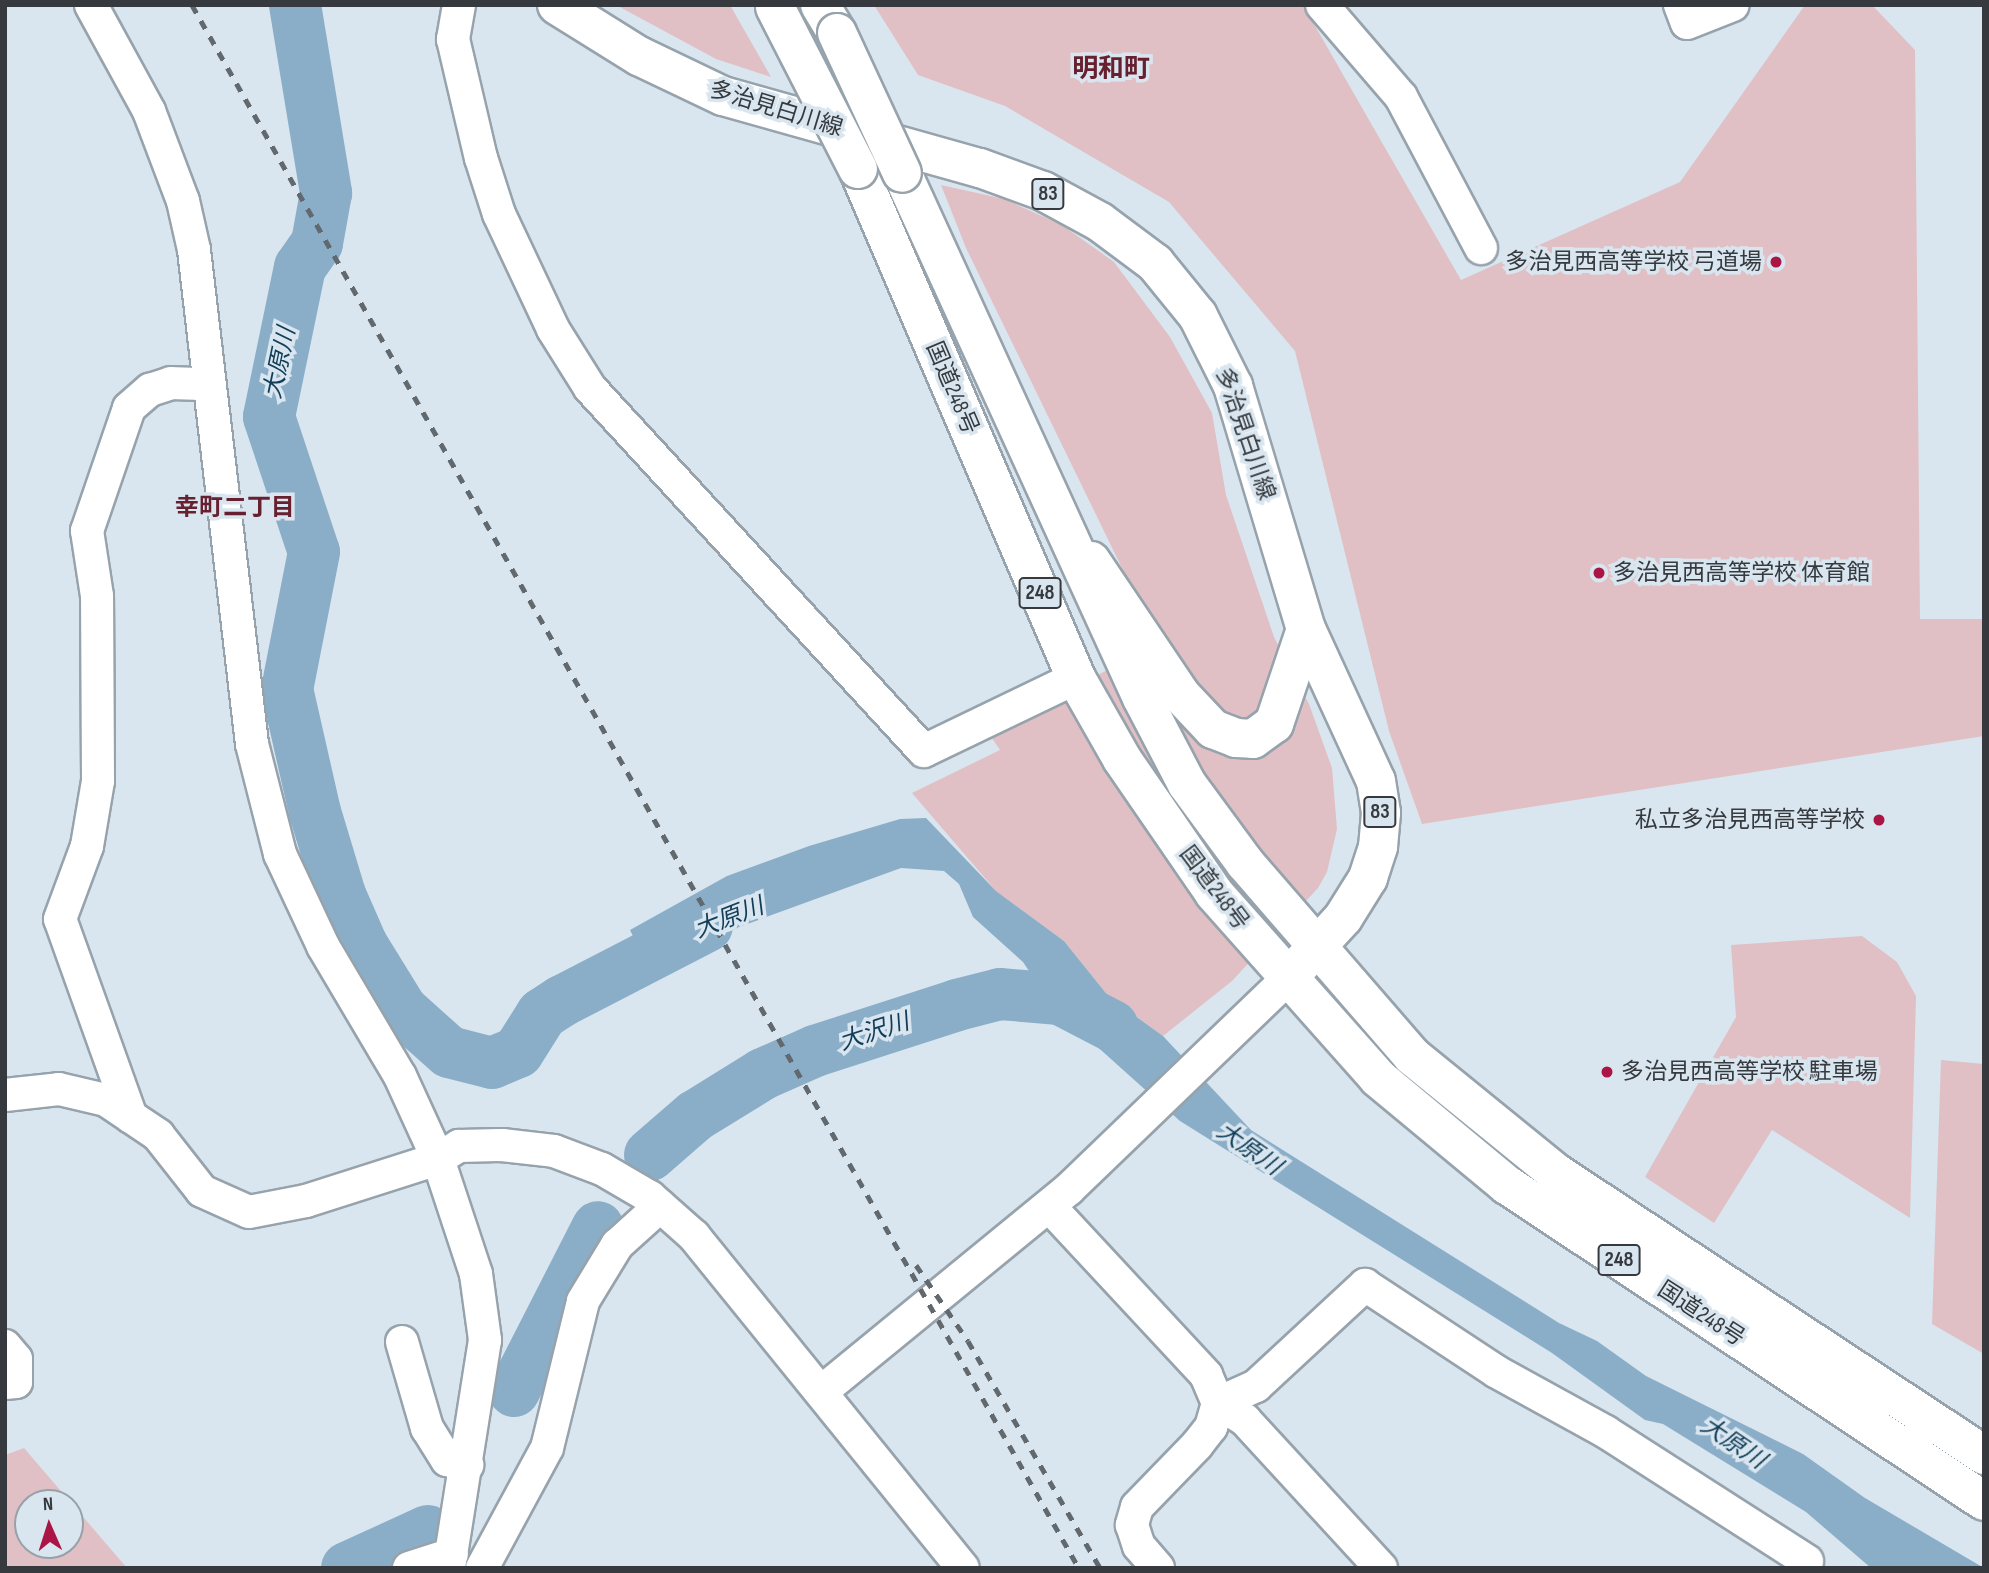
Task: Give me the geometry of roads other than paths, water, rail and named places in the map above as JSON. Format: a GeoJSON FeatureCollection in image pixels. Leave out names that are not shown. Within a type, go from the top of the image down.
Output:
{"type":"FeatureCollection","features":[{"type":"Feature","properties":{"kind":"main road","name":"多治見白川線"},"geometry":{"type":"LineString","coordinates":[[557,5],[639,57],[723,96],[980,168],[1042,191],[1100,222],[1155,262],[1198,316],[1233,386],[1306,629],[1376,780],[1381,813],[1378,847],[1368,878],[1319,947],[1287,979]]}},
{"type":"Feature","properties":{"kind":"main road","name":"国道248号"},"geometry":{"type":"LineString","coordinates":[[774,6],[858,169],[1076,678],[1122,760],[1214,892],[1287,979],[1378,1078],[1507,1185],[1984,1501]]}},
{"type":"Feature","properties":{"kind":"main road","name":"国道248号"},"geometry":{"type":"LineString","coordinates":[[828,19],[1187,784],[1245,863],[1412,1056],[1556,1174],[1984,1455]]}},
{"type":"Feature","properties":{"kind":"main road"},"geometry":{"type":"LineString","coordinates":[[1055,507],[1181,695],[1213,729],[1253,739],[1274,724],[1306,629]]}},
{"type":"Feature","properties":{"kind":"street"},"geometry":{"type":"LineString","coordinates":[[92,5],[149,111],[183,201],[194,250],[252,744],[280,854],[323,946],[400,1076],[438,1159],[476,1274],[485,1340],[451,1561],[408,1568]]}},
{"type":"Feature","properties":{"kind":"street"},"geometry":{"type":"LineString","coordinates":[[459,5],[453,39],[481,158],[499,214],[552,329],[590,388],[924,751],[1076,678]]}},
{"type":"Feature","properties":{"kind":"street"},"geometry":{"type":"LineString","coordinates":[[1322,5],[1401,97],[1481,248]]}},
{"type":"Feature","properties":{"kind":"street"},"geometry":{"type":"LineString","coordinates":[[1680,5],[1687,23],[1732,5]]}},
{"type":"Feature","properties":{"kind":"street"},"geometry":{"type":"LineString","coordinates":[[131,1116],[60,919],[87,846],[97,781],[97,596],[87,531],[129,408],[160,386],[209,384]]}},
{"type":"Feature","properties":{"kind":"street"},"geometry":{"type":"LineString","coordinates":[[821,1392],[1059,1198],[1287,979]]}},
{"type":"Feature","properties":{"kind":"street"},"geometry":{"type":"LineString","coordinates":[[5,1095],[59,1089],[106,1100],[158,1135],[202,1191],[249,1212],[306,1201],[438,1159],[459,1146],[502,1144],[554,1151],[602,1169],[660,1206],[694,1236],[821,1392],[947,1562]]}},
{"type":"Feature","properties":{"kind":"street"},"geometry":{"type":"LineString","coordinates":[[1059,1198],[1206,1375],[1218,1402],[1245,1420],[1381,1568]]}},
{"type":"Feature","properties":{"kind":"street"},"geometry":{"type":"LineString","coordinates":[[482,1568],[547,1448],[583,1301],[617,1245],[660,1206]]}},
{"type":"Feature","properties":{"kind":"street"},"geometry":{"type":"LineString","coordinates":[[1218,1402],[1256,1387],[1364,1285],[1477,1360],[1606,1433],[1807,1561]]}},
{"type":"Feature","properties":{"kind":"street"},"geometry":{"type":"LineString","coordinates":[[402,1342],[427,1427],[447,1460],[467,1465]]}},
{"type":"Feature","properties":{"kind":"street"},"geometry":{"type":"LineString","coordinates":[[5,1346],[16,1359],[16,1382],[5,1383]]}},
{"type":"Feature","properties":{"kind":"street"},"geometry":{"type":"LineString","coordinates":[[1158,1568],[1139,1546],[1132,1525],[1137,1507],[1211,1427],[1218,1402]]}},
{"type":"Feature","properties":{"kind":"water"},"geometry":{"type":"Polygon","coordinates":[[[926,818],[996,891],[1064,941],[1109,997],[1163,1036],[1251,1130],[1559,1323],[1597,1341],[1646,1376],[1803,1454],[1865,1498],[1984,1568],[1871,1568],[1806,1512],[1663,1424],[1645,1420],[1552,1353],[1180,1121],[1053,1007],[1023,962],[973,917],[959,884],[944,871],[901,868],[739,927],[650,971],[630,930],[727,876],[809,846],[900,819],[926,818]]]}},
{"type":"Feature","properties":{"kind":"waterway","name":"大原川"},"geometry":{"type":"LineString","coordinates":[[295,5],[326,193],[317,243],[300,267],[269,417],[314,552],[287,689],[315,812],[340,895],[362,945],[402,1010],[449,1052],[492,1063],[518,1052],[542,1014],[562,1001],[707,926]]}},
{"type":"Feature","properties":{"kind":"waterway","name":"大沢川"},"geometry":{"type":"LineString","coordinates":[[650,1155],[695,1116],[763,1074],[815,1051],[957,1005],[1000,994],[1060,999],[1112,1026]]}},
{"type":"Feature","properties":{"kind":"waterway","name":"大沢川"},"geometry":{"type":"LineString","coordinates":[[514,1391],[598,1227]]}},
{"type":"Feature","properties":{"kind":"waterway","name":"大沢川"},"geometry":{"type":"LineString","coordinates":[[347,1568],[428,1531]]}},
{"type":"Feature","properties":{"kind":"railway"},"geometry":{"type":"LineString","coordinates":[[192,5],[1079,1568]]}},
{"type":"Feature","properties":{"kind":"railway"},"geometry":{"type":"LineString","coordinates":[[916,1265],[968,1341],[1100,1568]]}},
{"type":"Feature","properties":{"kind":"place","name":"多治見西高等学校 弓道場"},"geometry":{"type":"Point","coordinates":[1776,262]}},
{"type":"Feature","properties":{"kind":"place","name":"多治見西高等学校 体育館"},"geometry":{"type":"Point","coordinates":[1599,573]}},
{"type":"Feature","properties":{"kind":"place","name":"私立多治見西高等学校"},"geometry":{"type":"Point","coordinates":[1879,820]}},
{"type":"Feature","properties":{"kind":"place","name":"多治見西高等学校 駐車場"},"geometry":{"type":"Point","coordinates":[1607,1072]}},
{"type":"Feature","properties":{"kind":"district","name":"明和町"},"geometry":{"type":"Point","coordinates":[1111,70]}},
{"type":"Feature","properties":{"kind":"district","name":"幸町二丁目"},"geometry":{"type":"Point","coordinates":[235,508]}}]}
